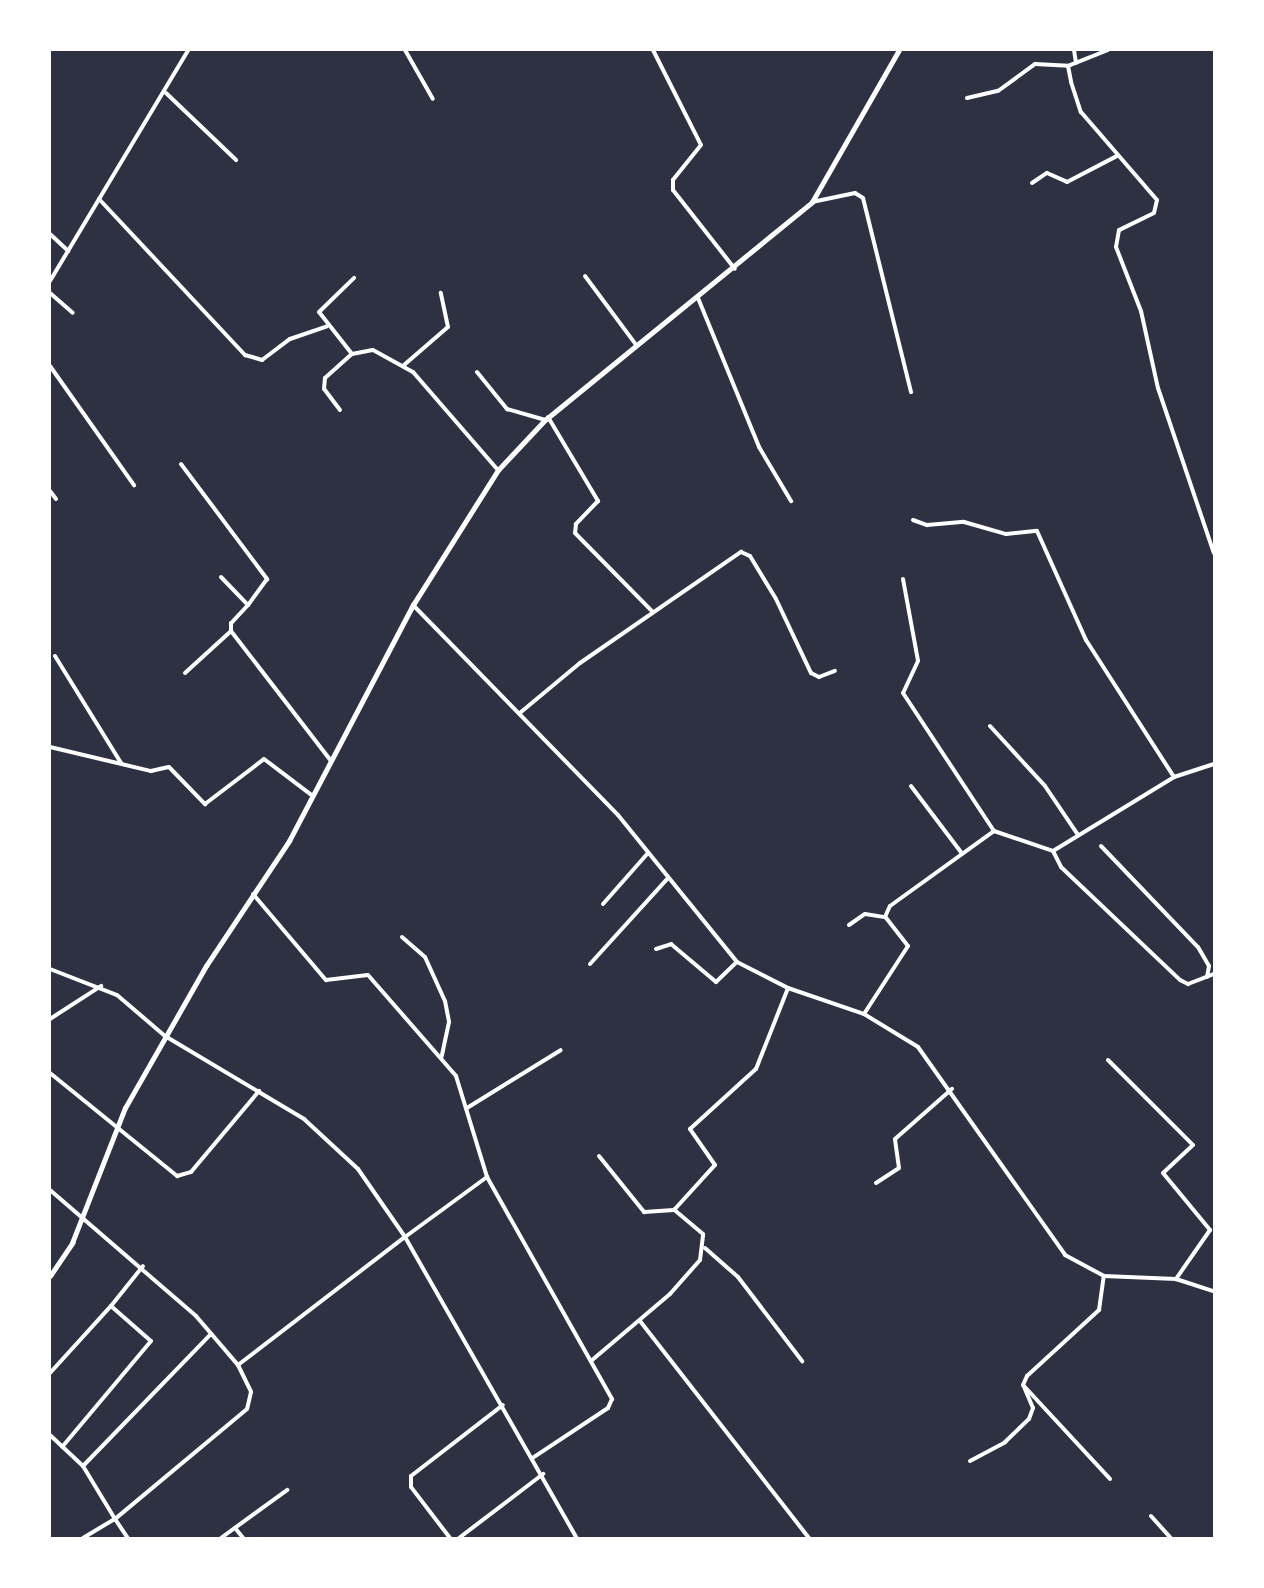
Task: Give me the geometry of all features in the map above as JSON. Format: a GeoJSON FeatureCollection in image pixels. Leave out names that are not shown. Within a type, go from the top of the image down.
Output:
{"type":"FeatureCollection","features":[{"type":"Feature","properties":{"kind":"street"},"geometry":{"type":"LineString","coordinates":[[50,281],[166,93],[188,50]]}},
{"type":"Feature","properties":{"kind":"street"},"geometry":{"type":"LineString","coordinates":[[405,50],[433,99]]}},
{"type":"Feature","properties":{"kind":"street"},"geometry":{"type":"LineString","coordinates":[[653,50],[701,144],[673,180],[673,190],[735,269]]}},
{"type":"Feature","properties":{"kind":"street"},"geometry":{"type":"LineString","coordinates":[[50,1276],[82,1218],[114,1131],[165,1036],[313,796],[413,604],[498,470],[546,419],[735,269],[812,202],[898,50]]}},
{"type":"Feature","properties":{"kind":"street"},"geometry":{"type":"LineString","coordinates":[[1074,50],[1076,63]]}},
{"type":"Feature","properties":{"kind":"street"},"geometry":{"type":"LineString","coordinates":[[967,98],[998,91],[1035,64],[1068,66],[1108,50]]}},
{"type":"Feature","properties":{"kind":"street"},"geometry":{"type":"LineString","coordinates":[[1068,66],[1081,112],[1157,200],[1154,213],[1119,230],[1116,247],[1141,311],[1158,388],[1215,553]]}},
{"type":"Feature","properties":{"kind":"street"},"geometry":{"type":"LineString","coordinates":[[166,93],[236,160]]}},
{"type":"Feature","properties":{"kind":"street"},"geometry":{"type":"LineString","coordinates":[[1032,183],[1047,173],[1067,182],[1117,156]]}},
{"type":"Feature","properties":{"kind":"street"},"geometry":{"type":"LineString","coordinates":[[812,202],[855,194],[863,198],[911,392]]}},
{"type":"Feature","properties":{"kind":"street"},"geometry":{"type":"LineString","coordinates":[[99,200],[246,355],[262,360],[290,339],[327,326]]}},
{"type":"Feature","properties":{"kind":"street"},"geometry":{"type":"LineString","coordinates":[[50,234],[68,251]]}},
{"type":"Feature","properties":{"kind":"street"},"geometry":{"type":"LineString","coordinates":[[585,276],[637,346]]}},
{"type":"Feature","properties":{"kind":"street"},"geometry":{"type":"LineString","coordinates":[[352,354],[327,326],[322,308],[354,278]]}},
{"type":"Feature","properties":{"kind":"street"},"geometry":{"type":"LineString","coordinates":[[50,293],[73,313]]}},
{"type":"Feature","properties":{"kind":"street"},"geometry":{"type":"LineString","coordinates":[[404,366],[448,327],[441,293]]}},
{"type":"Feature","properties":{"kind":"street"},"geometry":{"type":"LineString","coordinates":[[698,298],[759,447],[790,501]]}},
{"type":"Feature","properties":{"kind":"street"},"geometry":{"type":"LineString","coordinates":[[340,410],[323,383],[352,354],[373,350],[404,366],[498,470]]}},
{"type":"Feature","properties":{"kind":"street"},"geometry":{"type":"LineString","coordinates":[[50,366],[134,485]]}},
{"type":"Feature","properties":{"kind":"street"},"geometry":{"type":"LineString","coordinates":[[477,372],[507,409],[546,419],[598,501],[576,524],[575,533],[652,611]]}},
{"type":"Feature","properties":{"kind":"street"},"geometry":{"type":"LineString","coordinates":[[181,464],[267,579],[231,623],[231,631],[331,761]]}},
{"type":"Feature","properties":{"kind":"street"},"geometry":{"type":"LineString","coordinates":[[50,491],[56,500]]}},
{"type":"Feature","properties":{"kind":"street"},"geometry":{"type":"LineString","coordinates":[[913,520],[927,525],[964,522],[1006,534],[1037,531],[1086,640],[1174,777]]}},
{"type":"Feature","properties":{"kind":"street"},"geometry":{"type":"LineString","coordinates":[[521,712],[652,611],[746,552],[788,621],[812,673],[819,677],[835,671]]}},
{"type":"Feature","properties":{"kind":"street"},"geometry":{"type":"LineString","coordinates":[[221,577],[248,605]]}},
{"type":"Feature","properties":{"kind":"street"},"geometry":{"type":"LineString","coordinates":[[903,579],[918,661],[903,693],[994,831],[1053,851],[1061,867],[1180,980],[1188,984],[1215,974]]}},
{"type":"Feature","properties":{"kind":"street"},"geometry":{"type":"LineString","coordinates":[[413,604],[521,712],[648,853],[738,962],[788,988],[864,1014],[906,1036],[952,1089],[1049,1239],[1078,1266],[1104,1276],[1176,1279],[1215,1291]]}},
{"type":"Feature","properties":{"kind":"street"},"geometry":{"type":"LineString","coordinates":[[185,673],[231,631]]}},
{"type":"Feature","properties":{"kind":"street"},"geometry":{"type":"LineString","coordinates":[[54,656],[122,764]]}},
{"type":"Feature","properties":{"kind":"street"},"geometry":{"type":"LineString","coordinates":[[990,726],[1045,786],[1078,835]]}},
{"type":"Feature","properties":{"kind":"street"},"geometry":{"type":"LineString","coordinates":[[50,747],[151,771],[169,767],[205,804],[264,759],[313,796]]}},
{"type":"Feature","properties":{"kind":"street"},"geometry":{"type":"LineString","coordinates":[[1053,851],[1174,777],[1215,764]]}},
{"type":"Feature","properties":{"kind":"street"},"geometry":{"type":"LineString","coordinates":[[911,786],[960,852]]}},
{"type":"Feature","properties":{"kind":"street"},"geometry":{"type":"LineString","coordinates":[[885,917],[897,899],[960,852],[994,831]]}},
{"type":"Feature","properties":{"kind":"street"},"geometry":{"type":"LineString","coordinates":[[1101,846],[1198,947],[1209,966],[1207,978]]}},
{"type":"Feature","properties":{"kind":"street"},"geometry":{"type":"LineString","coordinates":[[603,904],[648,853]]}},
{"type":"Feature","properties":{"kind":"street"},"geometry":{"type":"LineString","coordinates":[[591,964],[668,878]]}},
{"type":"Feature","properties":{"kind":"street"},"geometry":{"type":"LineString","coordinates":[[253,894],[326,980],[368,975],[442,1057],[456,1076],[487,1177],[591,1361],[610,1404],[534,1457]]}},
{"type":"Feature","properties":{"kind":"street"},"geometry":{"type":"LineString","coordinates":[[849,925],[865,914],[885,917],[908,946],[864,1014]]}},
{"type":"Feature","properties":{"kind":"street"},"geometry":{"type":"LineString","coordinates":[[402,937],[424,957],[445,1001],[449,1022],[442,1057]]}},
{"type":"Feature","properties":{"kind":"street"},"geometry":{"type":"LineString","coordinates":[[656,949],[668,942],[716,982],[738,962]]}},
{"type":"Feature","properties":{"kind":"street"},"geometry":{"type":"LineString","coordinates":[[50,969],[101,986],[131,1004],[165,1036],[260,1091],[331,1142],[405,1237],[504,1404],[577,1539]]}},
{"type":"Feature","properties":{"kind":"street"},"geometry":{"type":"LineString","coordinates":[[50,1019],[101,986]]}},
{"type":"Feature","properties":{"kind":"street"},"geometry":{"type":"LineString","coordinates":[[674,1210],[715,1165],[690,1129],[756,1069],[788,988]]}},
{"type":"Feature","properties":{"kind":"street"},"geometry":{"type":"LineString","coordinates":[[467,1108],[561,1050]]}},
{"type":"Feature","properties":{"kind":"street"},"geometry":{"type":"LineString","coordinates":[[1108,1060],[1193,1145],[1163,1173],[1210,1230],[1176,1279]]}},
{"type":"Feature","properties":{"kind":"street"},"geometry":{"type":"LineString","coordinates":[[50,1073],[114,1131],[170,1173],[184,1174],[260,1091]]}},
{"type":"Feature","properties":{"kind":"street"},"geometry":{"type":"LineString","coordinates":[[876,1183],[899,1168],[895,1139],[952,1089]]}},
{"type":"Feature","properties":{"kind":"street"},"geometry":{"type":"LineString","coordinates":[[591,1361],[640,1321],[700,1260],[705,1247],[703,1234],[674,1210],[644,1212],[600,1156]]}},
{"type":"Feature","properties":{"kind":"street"},"geometry":{"type":"LineString","coordinates":[[238,1365],[487,1177]]}},
{"type":"Feature","properties":{"kind":"street"},"geometry":{"type":"LineString","coordinates":[[50,1190],[143,1266],[211,1334],[238,1365],[251,1392],[247,1409],[115,1519],[83,1539]]}},
{"type":"Feature","properties":{"kind":"street"},"geometry":{"type":"LineString","coordinates":[[705,1247],[738,1277],[802,1360]]}},
{"type":"Feature","properties":{"kind":"street"},"geometry":{"type":"LineString","coordinates":[[50,1373],[111,1306],[143,1266]]}},
{"type":"Feature","properties":{"kind":"street"},"geometry":{"type":"LineString","coordinates":[[1023,1385],[1099,1310],[1104,1276]]}},
{"type":"Feature","properties":{"kind":"street"},"geometry":{"type":"LineString","coordinates":[[62,1447],[151,1346],[148,1337],[111,1306]]}},
{"type":"Feature","properties":{"kind":"street"},"geometry":{"type":"LineString","coordinates":[[640,1321],[809,1539]]}},
{"type":"Feature","properties":{"kind":"street"},"geometry":{"type":"LineString","coordinates":[[83,1466],[211,1334]]}},
{"type":"Feature","properties":{"kind":"street"},"geometry":{"type":"LineString","coordinates":[[970,1461],[1005,1442],[1029,1419],[1033,1408],[1023,1385]]}},
{"type":"Feature","properties":{"kind":"street"},"geometry":{"type":"LineString","coordinates":[[1023,1385],[1110,1479]]}},
{"type":"Feature","properties":{"kind":"street"},"geometry":{"type":"LineString","coordinates":[[450,1539],[411,1487],[413,1471],[504,1404]]}},
{"type":"Feature","properties":{"kind":"street"},"geometry":{"type":"LineString","coordinates":[[50,1436],[83,1466],[128,1539]]}},
{"type":"Feature","properties":{"kind":"street"},"geometry":{"type":"LineString","coordinates":[[459,1539],[543,1474]]}},
{"type":"Feature","properties":{"kind":"street"},"geometry":{"type":"LineString","coordinates":[[221,1539],[287,1490]]}},
{"type":"Feature","properties":{"kind":"street"},"geometry":{"type":"LineString","coordinates":[[1151,1516],[1171,1539]]}},
{"type":"Feature","properties":{"kind":"street"},"geometry":{"type":"LineString","coordinates":[[235,1528],[243,1539]]}}]}
